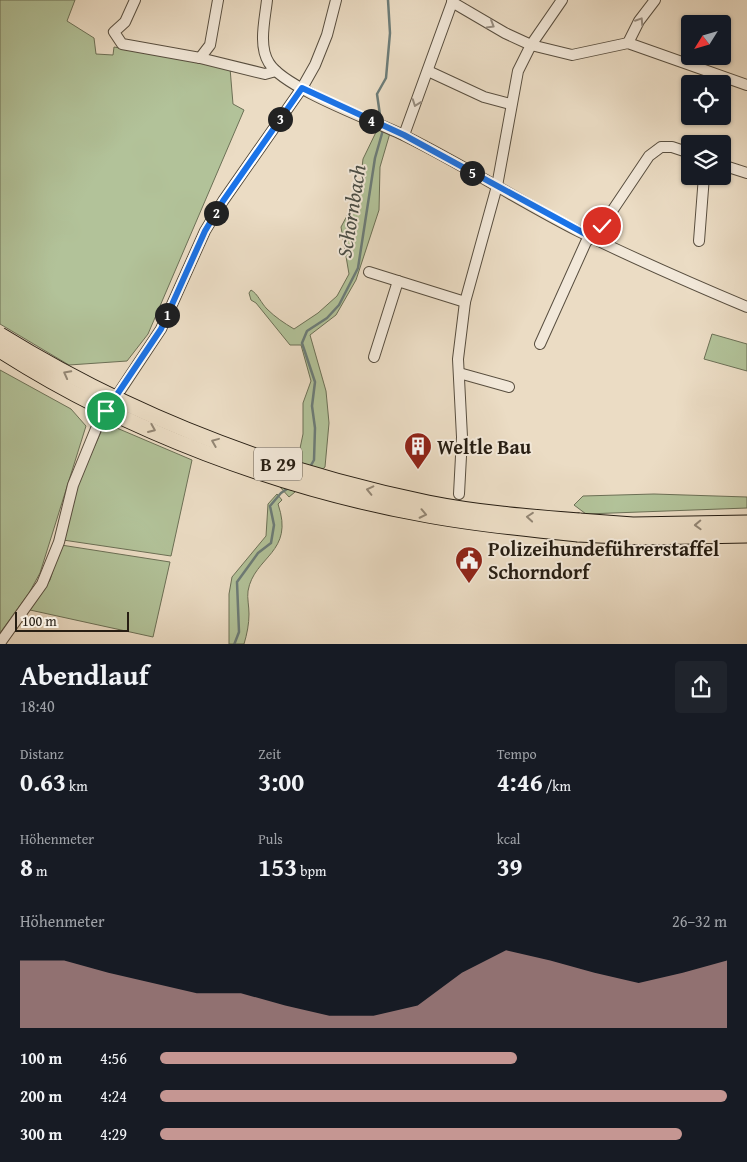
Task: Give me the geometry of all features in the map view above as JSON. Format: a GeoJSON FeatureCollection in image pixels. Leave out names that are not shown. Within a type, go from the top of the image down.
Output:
{"type":"FeatureCollection","features":[{"type":"Feature","properties":{"kind":"highway","name":"B 29"},"geometry":{"type":"LineString","coordinates":[[0,335],[105,394],[216,442],[277,464],[351,486],[429,503],[642,537],[747,535]]}},
{"type":"Feature","properties":{"kind":"highway","name":"B 29"},"geometry":{"type":"LineString","coordinates":[[0,350],[91,401],[143,425],[214,455],[280,478],[350,498],[426,515],[498,526],[578,528],[747,523]]}},
{"type":"Feature","properties":{"kind":"street"},"geometry":{"type":"LineString","coordinates":[[134,0],[126,22],[114,32],[122,44],[200,58],[265,74],[276,71]]}},
{"type":"Feature","properties":{"kind":"street"},"geometry":{"type":"LineString","coordinates":[[200,58],[210,45],[218,0]]}},
{"type":"Feature","properties":{"kind":"street"},"geometry":{"type":"LineString","coordinates":[[267,0],[263,41],[269,63],[276,71],[302,88],[404,135],[591,237],[747,307]]}},
{"type":"Feature","properties":{"kind":"street"},"geometry":{"type":"LineString","coordinates":[[0,644],[42,584],[59,542],[73,485],[98,424],[161,329],[205,231],[223,201],[302,88],[315,65],[327,35],[336,0]]}},
{"type":"Feature","properties":{"kind":"street"},"geometry":{"type":"LineString","coordinates":[[458,494],[462,437],[458,359],[465,302],[497,186],[510,104],[518,72],[531,45],[562,0]]}},
{"type":"Feature","properties":{"kind":"street"},"geometry":{"type":"LineString","coordinates":[[628,43],[639,21],[655,0]]}},
{"type":"Feature","properties":{"kind":"street"},"geometry":{"type":"LineString","coordinates":[[404,135],[453,1],[505,33],[531,45],[572,55],[628,43],[747,85]]}},
{"type":"Feature","properties":{"kind":"street"},"geometry":{"type":"LineString","coordinates":[[428,71],[484,97],[510,104]]}},
{"type":"Feature","properties":{"kind":"street"},"geometry":{"type":"LineString","coordinates":[[540,344],[591,237],[602,226],[649,156],[660,147],[672,147],[681,150]]}},
{"type":"Feature","properties":{"kind":"street"},"geometry":{"type":"LineString","coordinates":[[731,167],[747,173]]}},
{"type":"Feature","properties":{"kind":"street"},"geometry":{"type":"LineString","coordinates":[[699,241],[703,185]]}},
{"type":"Feature","properties":{"kind":"street"},"geometry":{"type":"LineString","coordinates":[[369,272],[465,302]]}},
{"type":"Feature","properties":{"kind":"street"},"geometry":{"type":"LineString","coordinates":[[374,356],[398,281]]}},
{"type":"Feature","properties":{"kind":"street"},"geometry":{"type":"LineString","coordinates":[[459,372],[509,387]]}},
{"type":"Feature","properties":{"kind":"green space"},"geometry":{"type":"Polygon","coordinates":[[[0,0],[75,0],[67,21],[94,38],[96,54],[113,55],[114,47],[230,68],[233,104],[244,110],[148,334],[127,361],[69,365],[0,324],[0,0]]]}},
{"type":"Feature","properties":{"kind":"green space"},"geometry":{"type":"Polygon","coordinates":[[[378,128],[390,133],[380,167],[379,210],[356,280],[336,315],[310,335],[326,391],[329,423],[325,467],[289,497],[280,487],[298,458],[303,434],[303,403],[311,381],[301,345],[290,345],[256,303],[251,300],[249,293],[251,290],[270,312],[294,329],[318,313],[337,296],[349,274],[341,227],[359,193],[363,159],[378,128]]]}},
{"type":"Feature","properties":{"kind":"green space"},"geometry":{"type":"Polygon","coordinates":[[[712,334],[747,344],[747,371],[704,359],[712,334]]]}},
{"type":"Feature","properties":{"kind":"green space"},"geometry":{"type":"Polygon","coordinates":[[[0,370],[71,409],[86,426],[40,573],[29,593],[0,633],[0,370]]]}},
{"type":"Feature","properties":{"kind":"green space"},"geometry":{"type":"Polygon","coordinates":[[[105,423],[192,460],[171,556],[63,540],[74,492],[105,423]]]}},
{"type":"Feature","properties":{"kind":"green space"},"geometry":{"type":"Polygon","coordinates":[[[277,494],[282,500],[278,504],[282,520],[278,544],[252,579],[248,591],[249,622],[244,644],[229,644],[229,594],[232,577],[266,536],[268,504],[277,494]]]}},
{"type":"Feature","properties":{"kind":"green space"},"geometry":{"type":"Polygon","coordinates":[[[654,494],[747,497],[747,508],[586,514],[574,505],[583,496],[654,494]]]}},
{"type":"Feature","properties":{"kind":"green space"},"geometry":{"type":"Polygon","coordinates":[[[61,545],[170,562],[153,637],[30,610],[50,580],[61,545]]]}},
{"type":"Feature","properties":{"kind":"waterway","name":"Schornbach"},"geometry":{"type":"LineString","coordinates":[[381,122],[377,94],[386,78],[390,33],[388,0]]}},
{"type":"Feature","properties":{"kind":"waterway","name":"Schornbach"},"geometry":{"type":"LineString","coordinates":[[310,467],[314,460],[315,428],[312,406],[315,382],[302,343],[307,331],[327,318],[339,305],[358,268],[375,158],[383,130]]}},
{"type":"Feature","properties":{"kind":"waterway","name":"Schornbach"},"geometry":{"type":"LineString","coordinates":[[234,644],[239,632],[237,582],[258,553],[271,543],[274,525],[270,506],[281,493],[290,487]]}},
{"type":"Feature","properties":{"kind":"place","name":"Weltle Bau"},"geometry":{"type":"Point","coordinates":[418,470]}},
{"type":"Feature","properties":{"kind":"place","name":"Polizeihundeführerstaffel Schorndorf"},"geometry":{"type":"Point","coordinates":[469,584]}},
{"type":"Feature","properties":{"kind":"route"},"geometry":{"type":"LineString","coordinates":[[106,411],[161,329],[205,231],[223,201],[302,88],[404,135],[591,237],[602,226]]}}]}
